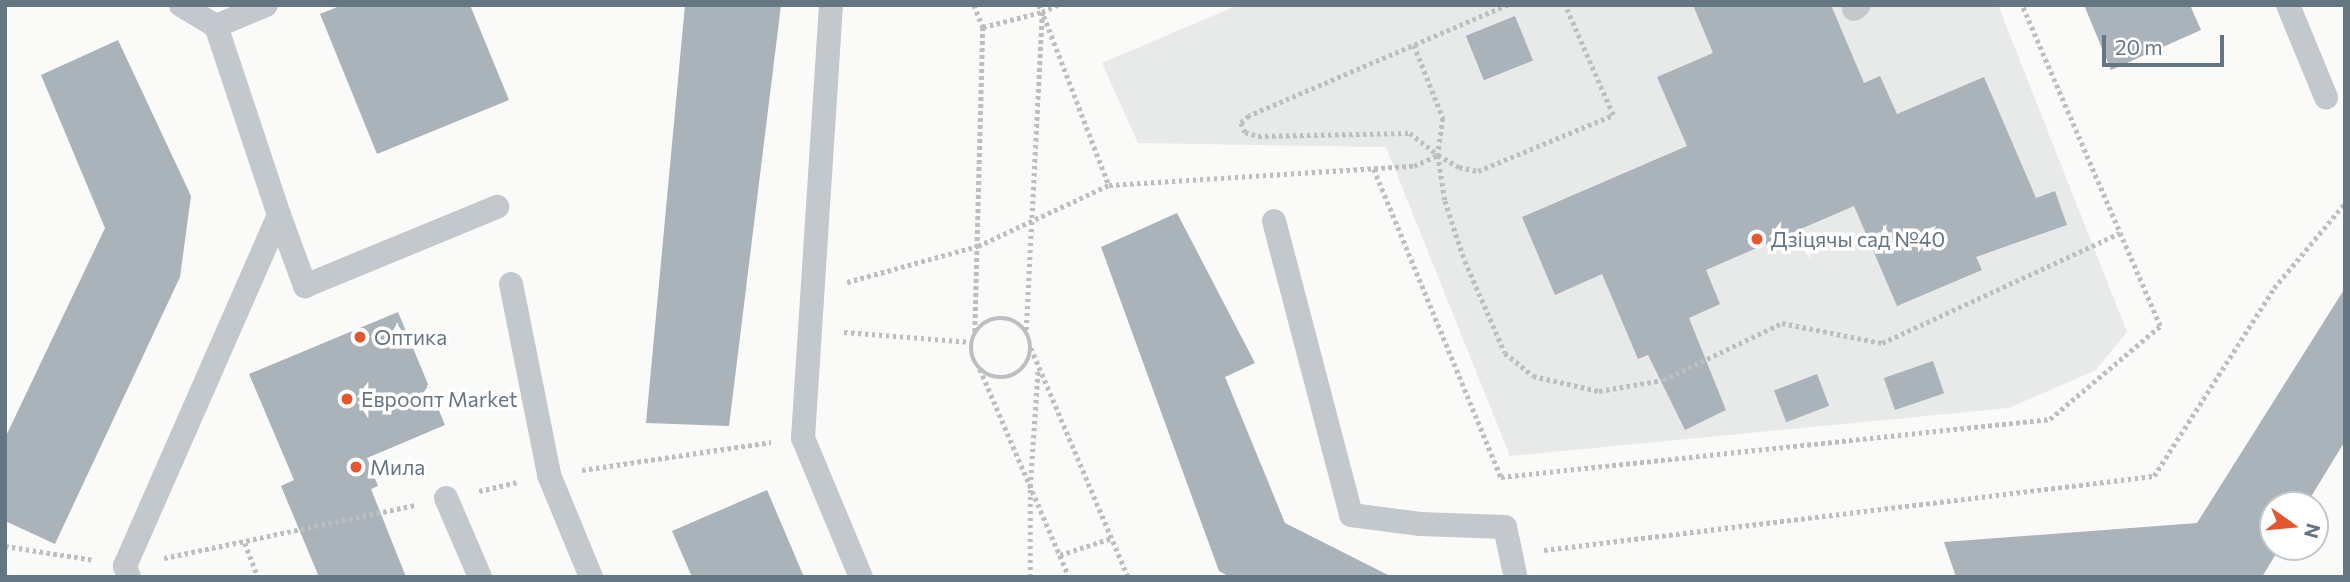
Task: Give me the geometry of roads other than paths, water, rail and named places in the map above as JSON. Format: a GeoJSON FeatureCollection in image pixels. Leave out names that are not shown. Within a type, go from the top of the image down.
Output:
{"type":"FeatureCollection","features":[{"type":"Feature","properties":{"kind":"lane"},"geometry":{"type":"LineString","coordinates":[[181,5],[216,26],[305,286],[497,207]]}},
{"type":"Feature","properties":{"kind":"lane"},"geometry":{"type":"LineString","coordinates":[[216,26],[266,5]]}},
{"type":"Feature","properties":{"kind":"lane"},"geometry":{"type":"LineString","coordinates":[[831,5],[803,438],[861,577]]}},
{"type":"Feature","properties":{"kind":"lane"},"geometry":{"type":"LineString","coordinates":[[2288,5],[2326,97]]}},
{"type":"Feature","properties":{"kind":"lane"},"geometry":{"type":"LineString","coordinates":[[127,571],[279,215]]}},
{"type":"Feature","properties":{"kind":"lane"},"geometry":{"type":"LineString","coordinates":[[1273,221],[1351,515],[1420,524],[1505,527],[1513,564]]}},
{"type":"Feature","properties":{"kind":"lane"},"geometry":{"type":"LineString","coordinates":[[511,284],[549,475],[591,577]]}},
{"type":"Feature","properties":{"kind":"lane"},"geometry":{"type":"LineString","coordinates":[[446,498],[480,577]]}},
{"type":"Feature","properties":{"kind":"place","name":"Дзіцячы сад №40"},"geometry":{"type":"Point","coordinates":[1757,239]}},
{"type":"Feature","properties":{"kind":"place","name":"Оптика"},"geometry":{"type":"Point","coordinates":[360,337]}},
{"type":"Feature","properties":{"kind":"place","name":"Евроопт Market"},"geometry":{"type":"Point","coordinates":[347,399]}},
{"type":"Feature","properties":{"kind":"place","name":"Мила"},"geometry":{"type":"Point","coordinates":[356,467]}}]}
